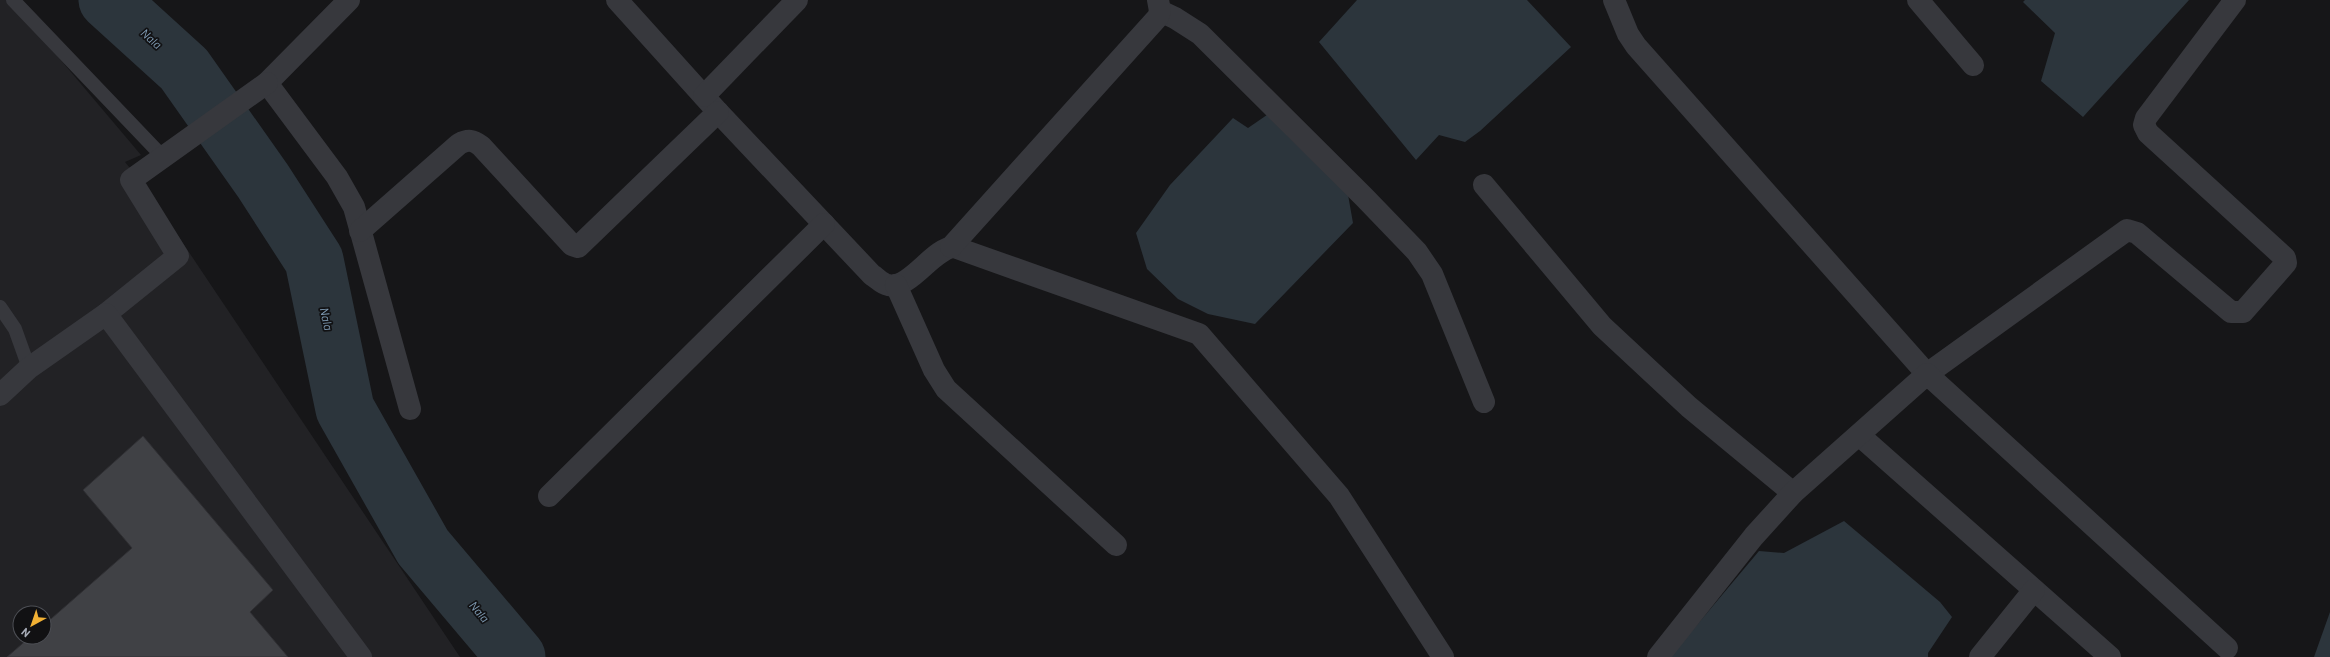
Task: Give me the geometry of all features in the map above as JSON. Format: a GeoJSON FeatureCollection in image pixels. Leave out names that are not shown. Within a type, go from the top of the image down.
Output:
{"type":"FeatureCollection","features":[{"type":"Feature","properties":{"kind":"street"},"geometry":{"type":"LineString","coordinates":[[0,395],[29,368],[106,314],[178,256],[131,180],[267,83],[348,0]]}},
{"type":"Feature","properties":{"kind":"street"},"geometry":{"type":"LineString","coordinates":[[617,0],[711,104],[872,275],[886,285],[896,285],[951,247],[1158,17],[1159,6],[1200,34],[1364,196],[1417,252],[1432,274],[1484,402]]}},
{"type":"Feature","properties":{"kind":"street"},"geometry":{"type":"LineString","coordinates":[[360,230],[459,144],[464,141],[474,141],[481,146],[572,245],[578,247],[711,104],[797,0]]}},
{"type":"Feature","properties":{"kind":"street"},"geometry":{"type":"LineString","coordinates":[[1614,0],[1628,34],[1636,46],[1927,374],[2226,648]]}},
{"type":"Feature","properties":{"kind":"street"},"geometry":{"type":"LineString","coordinates":[[1918,0],[1973,65]]}},
{"type":"Feature","properties":{"kind":"street"},"geometry":{"type":"LineString","coordinates":[[1658,657],[1754,536],[1793,493],[1927,374],[2127,230],[2137,233],[2231,312],[2236,314],[2243,312],[2286,263],[2285,258],[2148,133],[2144,125],[2146,118],[2235,0]]}},
{"type":"Feature","properties":{"kind":"street"},"geometry":{"type":"LineString","coordinates":[[267,83],[337,177],[354,207],[410,409]]}},
{"type":"Feature","properties":{"kind":"street"},"geometry":{"type":"LineString","coordinates":[[1484,185],[1602,326],[1689,407],[1793,493]]}},
{"type":"Feature","properties":{"kind":"street"},"geometry":{"type":"LineString","coordinates":[[549,496],[824,224]]}},
{"type":"Feature","properties":{"kind":"street"},"geometry":{"type":"LineString","coordinates":[[951,247],[1199,334],[1339,496],[1443,657]]}},
{"type":"Feature","properties":{"kind":"street"},"geometry":{"type":"LineString","coordinates":[[896,285],[934,370],[946,389],[1116,545]]}},
{"type":"Feature","properties":{"kind":"street"},"geometry":{"type":"LineString","coordinates":[[106,314],[361,657]]}},
{"type":"Feature","properties":{"kind":"street"},"geometry":{"type":"LineString","coordinates":[[1859,435],[2110,657]]}},
{"type":"Feature","properties":{"kind":"street"},"geometry":{"type":"LineString","coordinates":[[1980,657],[2034,590]]}},
{"type":"Feature","properties":{"kind":"lane"},"geometry":{"type":"LineString","coordinates":[[13,0],[164,157]]}},
{"type":"Feature","properties":{"kind":"lane"},"geometry":{"type":"LineString","coordinates":[[0,307],[15,329],[29,368]]}},
{"type":"Feature","properties":{"kind":"shaded area"},"geometry":{"type":"Polygon","coordinates":[[[0,0],[10,0],[141,155],[125,162],[144,185],[460,657],[0,657],[0,0]]]}},
{"type":"Feature","properties":{"kind":"shaded area"},"geometry":{"type":"Polygon","coordinates":[[[1357,0],[1527,0],[1571,47],[1480,131],[1465,142],[1439,135],[1416,160],[1319,42],[1357,0]]]}},
{"type":"Feature","properties":{"kind":"shaded area"},"geometry":{"type":"Polygon","coordinates":[[[2025,0],[2189,0],[2083,117],[2041,81],[2055,33],[2023,2],[2025,0]]]}},
{"type":"Feature","properties":{"kind":"shaded area"},"geometry":{"type":"Polygon","coordinates":[[[1274,110],[1347,189],[1353,223],[1255,324],[1208,314],[1178,299],[1147,269],[1136,233],[1170,185],[1233,118],[1248,128],[1274,110]]]}},
{"type":"Feature","properties":{"kind":"shaded area"},"geometry":{"type":"Polygon","coordinates":[[[1844,521],[1940,602],[1952,617],[1928,653],[1928,657],[1670,657],[1759,551],[1784,553],[1844,521]]]}},
{"type":"Feature","properties":{"kind":"shaded area"},"geometry":{"type":"Polygon","coordinates":[[[2330,612],[2330,657],[2314,657],[2330,612]]]}},
{"type":"Feature","properties":{"kind":"building"},"geometry":{"type":"Polygon","coordinates":[[[143,436],[273,590],[250,612],[288,657],[7,657],[21,645],[52,645],[52,618],[132,548],[83,490],[143,436]]]}},
{"type":"Feature","properties":{"kind":"waterway","name":"Nala"},"geometry":{"type":"LineString","coordinates":[[108,0],[184,69],[263,181],[314,260],[345,409],[423,547],[516,657]]}}]}
